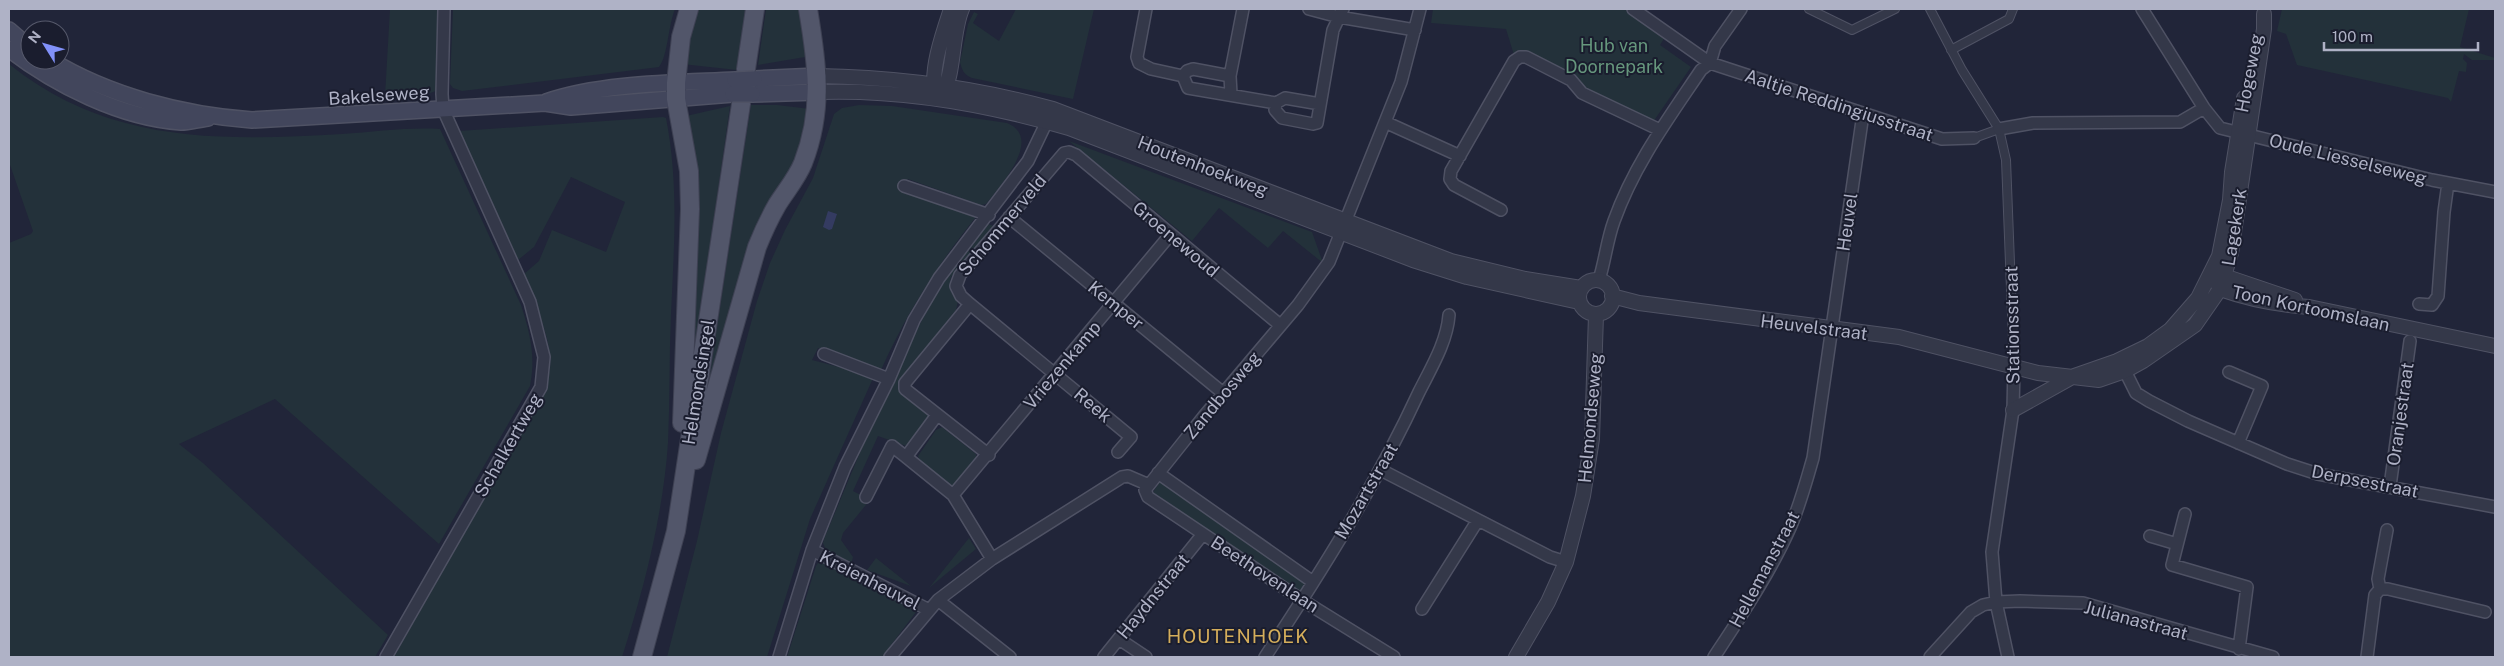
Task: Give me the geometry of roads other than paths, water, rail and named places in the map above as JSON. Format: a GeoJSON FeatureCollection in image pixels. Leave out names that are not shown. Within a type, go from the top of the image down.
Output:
{"type":"FeatureCollection","features":[{"type":"Feature","properties":{"kind":"main road"},"geometry":{"type":"LineString","coordinates":[[687,454],[682,429],[690,190],[686,143],[676,91],[681,37],[689,9]]}},
{"type":"Feature","properties":{"kind":"main road","name":"Helmondsingel"},"geometry":{"type":"LineString","coordinates":[[642,657],[676,531],[755,9]]}},
{"type":"Feature","properties":{"kind":"main road"},"geometry":{"type":"LineString","coordinates":[[676,531],[757,247],[766,225],[802,164],[810,136],[818,84],[808,9]]}},
{"type":"Feature","properties":{"kind":"main road"},"geometry":{"type":"LineString","coordinates":[[9,30],[20,39]]}},
{"type":"Feature","properties":{"kind":"main road","name":"Bakelseweg"},"geometry":{"type":"LineString","coordinates":[[9,50],[60,84],[137,114],[182,122],[215,117]]}},
{"type":"Feature","properties":{"kind":"main road","name":"Bakelseweg"},"geometry":{"type":"LineString","coordinates":[[70,70],[100,85],[215,117],[252,120],[545,103],[570,94],[818,84]]}},
{"type":"Feature","properties":{"kind":"street"},"geometry":{"type":"LineString","coordinates":[[443,109],[444,9]]}},
{"type":"Feature","properties":{"kind":"street"},"geometry":{"type":"LineString","coordinates":[[938,99],[933,84],[941,43],[951,9]]}},
{"type":"Feature","properties":{"kind":"street"},"geometry":{"type":"LineString","coordinates":[[938,99],[948,86],[952,45],[962,9]]}},
{"type":"Feature","properties":{"kind":"street"},"geometry":{"type":"LineString","coordinates":[[1146,9],[1137,56],[1139,63],[1151,69],[1183,76]]}},
{"type":"Feature","properties":{"kind":"street"},"geometry":{"type":"LineString","coordinates":[[1231,94],[1230,76],[1243,9]]}},
{"type":"Feature","properties":{"kind":"street"},"geometry":{"type":"LineString","coordinates":[[1310,9],[1341,13],[1415,30]]}},
{"type":"Feature","properties":{"kind":"street","name":"Zandbosweg"},"geometry":{"type":"LineString","coordinates":[[1148,485],[1324,270],[1344,226],[1401,82],[1420,9]]}},
{"type":"Feature","properties":{"kind":"street","name":"Aaltje Reddingiusstraat"},"geometry":{"type":"LineString","coordinates":[[1633,9],[1710,63],[1863,114],[1942,138],[1974,138],[1999,129]]}},
{"type":"Feature","properties":{"kind":"street"},"geometry":{"type":"LineString","coordinates":[[1599,280],[1614,222],[1624,196],[1643,158],[1701,70],[1710,63],[1715,46],[1740,9]]}},
{"type":"Feature","properties":{"kind":"street"},"geometry":{"type":"LineString","coordinates":[[1809,9],[1852,30],[1895,9]]}},
{"type":"Feature","properties":{"kind":"street","name":"Stationsstraat"},"geometry":{"type":"LineString","coordinates":[[1930,9],[1951,50],[1999,129],[2006,160],[2014,366],[2013,410],[1992,552],[1996,602],[2008,657]]}},
{"type":"Feature","properties":{"kind":"street"},"geometry":{"type":"LineString","coordinates":[[1951,50],[2009,19],[2013,9]]}},
{"type":"Feature","properties":{"kind":"street","name":"Oude Liesselseweg"},"geometry":{"type":"LineString","coordinates":[[2142,9],[2204,108],[2220,128],[2448,183],[2495,192]]}},
{"type":"Feature","properties":{"kind":"street","name":"Hogeweg"},"geometry":{"type":"LineString","coordinates":[[2243,134],[2258,28],[2265,12]]}},
{"type":"Feature","properties":{"kind":"street"},"geometry":{"type":"LineString","coordinates":[[1276,103],[1277,115],[1282,118],[1313,124],[1317,123],[1333,30],[1341,13]]}},
{"type":"Feature","properties":{"kind":"street"},"geometry":{"type":"LineString","coordinates":[[1501,210],[1454,185],[1450,179],[1451,171],[1514,61],[1520,57],[1526,57],[1571,80],[1582,93],[1660,130]]}},
{"type":"Feature","properties":{"kind":"street"},"geometry":{"type":"LineString","coordinates":[[1183,76],[1187,71],[1193,69],[1230,76]]}},
{"type":"Feature","properties":{"kind":"street"},"geometry":{"type":"LineString","coordinates":[[1183,76],[1188,88],[1276,103],[1285,98],[1320,104]]}},
{"type":"Feature","properties":{"kind":"street","name":"Houtenhoekweg"},"geometry":{"type":"LineString","coordinates":[[818,84],[888,79],[948,86],[998,95],[1053,109],[1344,226]]}},
{"type":"Feature","properties":{"kind":"street","name":"Houtenhoekweg"},"geometry":{"type":"LineString","coordinates":[[818,84],[938,99],[1020,114],[1048,122],[1344,226],[1452,261],[1580,295]]}},
{"type":"Feature","properties":{"kind":"street"},"geometry":{"type":"LineString","coordinates":[[1999,129],[2033,122],[2180,122],[2204,108]]}},
{"type":"Feature","properties":{"kind":"street","name":"Schalkertweg"},"geometry":{"type":"LineString","coordinates":[[386,657],[541,387],[544,358],[530,302],[443,109]]}},
{"type":"Feature","properties":{"kind":"street","name":"Schommerveld"},"geometry":{"type":"LineString","coordinates":[[780,657],[812,550],[846,467],[889,379],[914,320],[938,278],[989,215],[1028,161],[1053,109]]}},
{"type":"Feature","properties":{"kind":"street","name":"Heuvel"},"geometry":{"type":"LineString","coordinates":[[1832,330],[1863,114]]}},
{"type":"Feature","properties":{"kind":"street"},"geometry":{"type":"LineString","coordinates":[[1385,122],[1460,156]]}},
{"type":"Feature","properties":{"kind":"street","name":"Lagekerk"},"geometry":{"type":"LineString","coordinates":[[2014,366],[2038,373],[2099,380],[2125,371],[2195,325],[2219,279],[2219,256],[2243,134]]}},
{"type":"Feature","properties":{"kind":"street","name":"Schommerveld"},"geometry":{"type":"LineString","coordinates":[[938,415],[905,389],[905,383],[970,304],[958,290],[957,280],[1060,155],[1072,153]]}},
{"type":"Feature","properties":{"kind":"street","name":"Groenewoud"},"geometry":{"type":"LineString","coordinates":[[1072,153],[1280,326]]}},
{"type":"Feature","properties":{"kind":"street","name":"Oude Liesselseweg"},"geometry":{"type":"LineString","coordinates":[[2419,304],[2432,305],[2438,296],[2448,183]]}},
{"type":"Feature","properties":{"kind":"street","name":"Schommerveld"},"geometry":{"type":"LineString","coordinates":[[904,186],[989,215]]}},
{"type":"Feature","properties":{"kind":"street","name":"Kemper"},"geometry":{"type":"LineString","coordinates":[[1009,217],[1223,393]]}},
{"type":"Feature","properties":{"kind":"street","name":"Vriezenkamp"},"geometry":{"type":"LineString","coordinates":[[953,495],[1170,235]]}},
{"type":"Feature","properties":{"kind":"street","name":"Lagekerk"},"geometry":{"type":"LineString","coordinates":[[2074,376],[2125,357],[2148,346],[2170,330],[2198,298],[2219,279]]}},
{"type":"Feature","properties":{"kind":"street","name":"Toon Kortoomslaan"},"geometry":{"type":"LineString","coordinates":[[2219,279],[2286,296],[2309,307]]}},
{"type":"Feature","properties":{"kind":"street","name":"Toon Kortoomslaan"},"geometry":{"type":"LineString","coordinates":[[2219,279],[2290,306],[2309,307],[2495,346]]}},
{"type":"Feature","properties":{"kind":"street"},"geometry":{"type":"LineString","coordinates":[[1599,280],[1607,284],[1612,296],[1610,307],[1605,312],[1596,314],[1583,308],[1580,295],[1590,281],[1599,280]]}},
{"type":"Feature","properties":{"kind":"street","name":"Heuvelstraat"},"geometry":{"type":"LineString","coordinates":[[1612,296],[1638,303],[1899,338],[2014,366]]}},
{"type":"Feature","properties":{"kind":"street","name":"Reek"},"geometry":{"type":"LineString","coordinates":[[970,304],[1131,437],[1118,452]]}},
{"type":"Feature","properties":{"kind":"street","name":"Helmondseweg"},"geometry":{"type":"LineString","coordinates":[[1516,657],[1548,602],[1566,562],[1583,496],[1592,439],[1596,314]]}},
{"type":"Feature","properties":{"kind":"street","name":"Mozartstraat"},"geometry":{"type":"LineString","coordinates":[[1265,657],[1381,470],[1434,362],[1448,327],[1449,315]]}},
{"type":"Feature","properties":{"kind":"street","name":"Hellemanstraat"},"geometry":{"type":"LineString","coordinates":[[1714,657],[1748,603],[1780,546],[1801,499],[1813,458],[1832,330]]}},
{"type":"Feature","properties":{"kind":"street","name":"Oranjestraat"},"geometry":{"type":"LineString","coordinates":[[2390,486],[2410,341]]}},
{"type":"Feature","properties":{"kind":"street"},"geometry":{"type":"LineString","coordinates":[[824,354],[889,379]]}},
{"type":"Feature","properties":{"kind":"street","name":"Derpsestraat"},"geometry":{"type":"LineString","coordinates":[[2125,371],[2136,393],[2149,401],[2287,464],[2318,474],[2495,507]]}},
{"type":"Feature","properties":{"kind":"street"},"geometry":{"type":"LineString","coordinates":[[2229,372],[2262,386],[2238,443]]}},
{"type":"Feature","properties":{"kind":"street"},"geometry":{"type":"LineString","coordinates":[[2013,410],[2074,376]]}},
{"type":"Feature","properties":{"kind":"street"},"geometry":{"type":"LineString","coordinates":[[906,457],[938,415],[989,454]]}},
{"type":"Feature","properties":{"kind":"street"},"geometry":{"type":"LineString","coordinates":[[866,497],[892,446],[953,495],[992,559]]}},
{"type":"Feature","properties":{"kind":"street"},"geometry":{"type":"LineString","coordinates":[[1381,470],[1550,558],[1566,562]]}},
{"type":"Feature","properties":{"kind":"street","name":"Beethovenlaan"},"geometry":{"type":"LineString","coordinates":[[1158,473],[1313,582]]}},
{"type":"Feature","properties":{"kind":"street"},"geometry":{"type":"LineString","coordinates":[[890,657],[938,600],[992,559],[1122,477],[1128,476],[1148,485]]}},
{"type":"Feature","properties":{"kind":"street","name":"Beethovenlaan"},"geometry":{"type":"LineString","coordinates":[[1148,485],[1145,490],[1146,495],[1302,600],[1394,657]]}},
{"type":"Feature","properties":{"kind":"street"},"geometry":{"type":"LineString","coordinates":[[2185,514],[2172,565],[2247,587],[2239,649]]}},
{"type":"Feature","properties":{"kind":"street"},"geometry":{"type":"LineString","coordinates":[[1422,609],[1478,520]]}},
{"type":"Feature","properties":{"kind":"street"},"geometry":{"type":"LineString","coordinates":[[2367,657],[2375,596],[2380,589],[2378,579],[2387,530]]}},
{"type":"Feature","properties":{"kind":"street","name":"Haydnstraat"},"geometry":{"type":"LineString","coordinates":[[1104,657],[1203,534]]}},
{"type":"Feature","properties":{"kind":"street"},"geometry":{"type":"LineString","coordinates":[[2150,536],[2177,544]]}},
{"type":"Feature","properties":{"kind":"street","name":"Kreienheuvel"},"geometry":{"type":"LineString","coordinates":[[812,550],[929,610]]}},
{"type":"Feature","properties":{"kind":"street"},"geometry":{"type":"LineString","coordinates":[[2380,589],[2388,589],[2485,612]]}},
{"type":"Feature","properties":{"kind":"street"},"geometry":{"type":"LineString","coordinates":[[938,600],[1010,657]]}},
{"type":"Feature","properties":{"kind":"street"},"geometry":{"type":"LineString","coordinates":[[1930,657],[1971,612],[1983,605],[1996,602]]}},
{"type":"Feature","properties":{"kind":"street","name":"Julianastraat"},"geometry":{"type":"LineString","coordinates":[[1996,602],[2083,603],[2239,649],[2273,657]]}},
{"type":"Feature","properties":{"kind":"street"},"geometry":{"type":"LineString","coordinates":[[1119,639],[1146,657]]}},
{"type":"Feature","properties":{"kind":"water"},"geometry":{"type":"Polygon","coordinates":[[[828,211],[837,214],[832,229],[829,230],[823,227],[828,211]]]}},
{"type":"Feature","properties":{"kind":"district","name":"HOUTENHOEK"},"geometry":{"type":"Point","coordinates":[1238,636]}},
{"type":"Feature","properties":{"kind":"park label","name":"Hub van Doornepark"},"geometry":{"type":"Point","coordinates":[1614,55]}}]}
